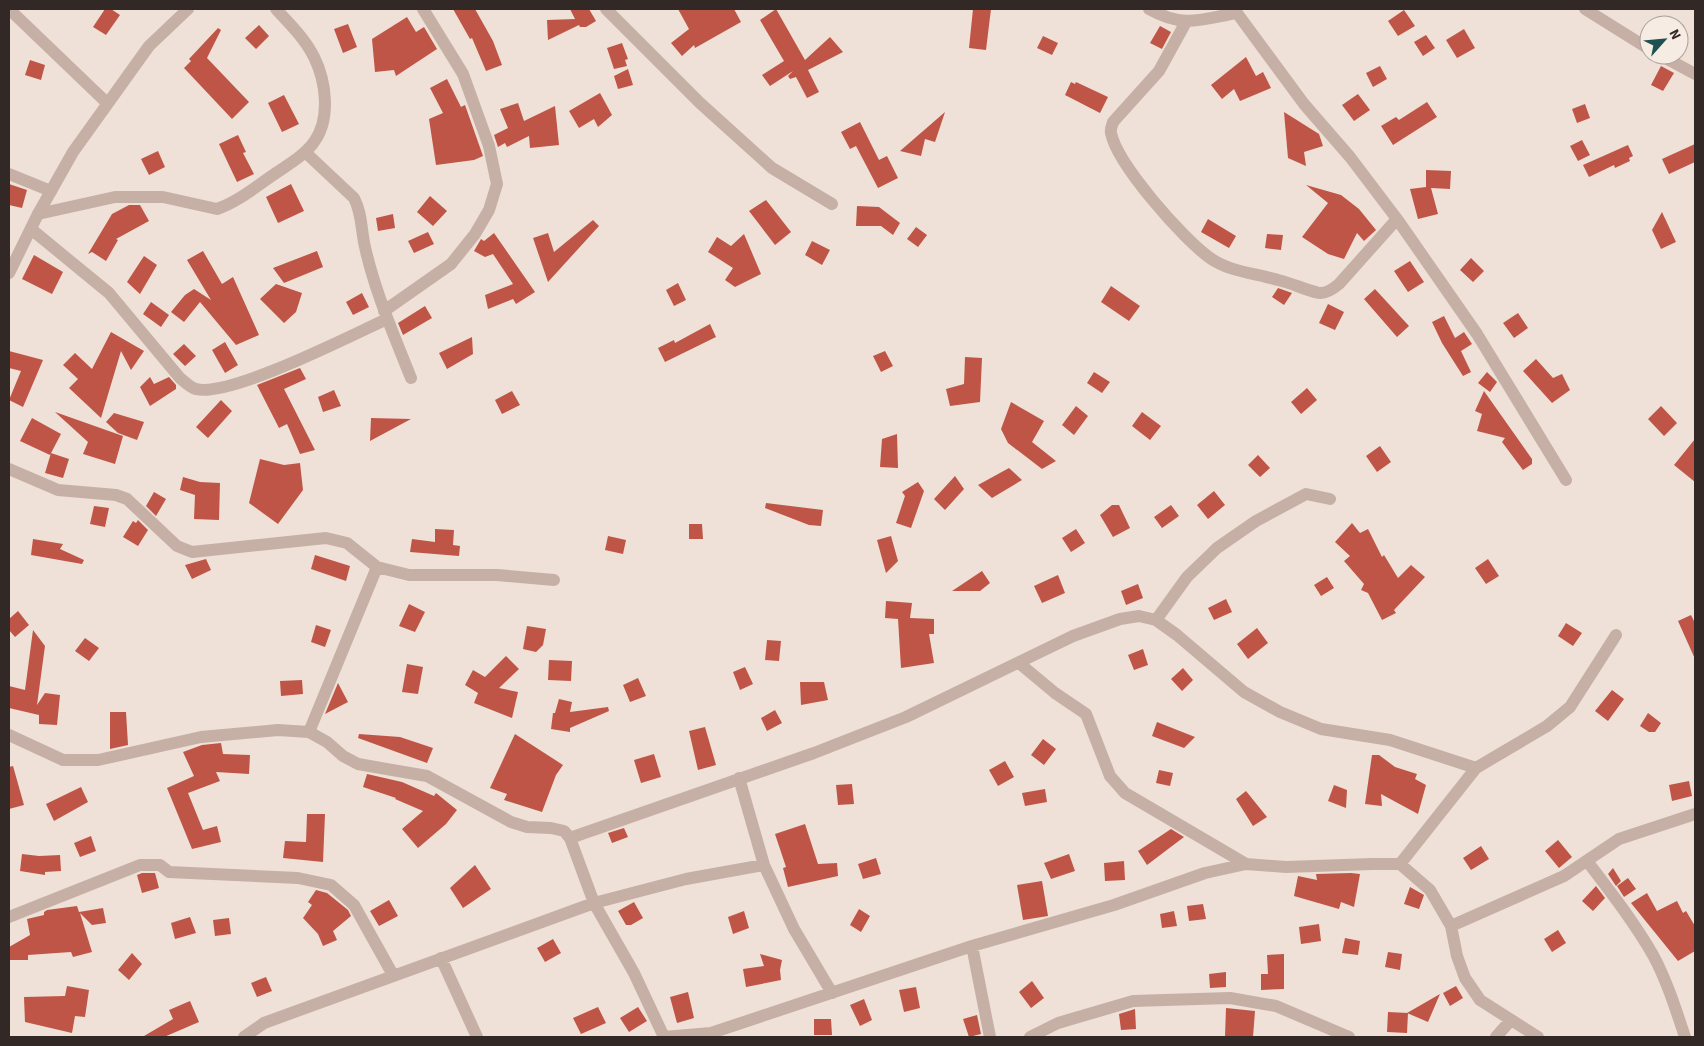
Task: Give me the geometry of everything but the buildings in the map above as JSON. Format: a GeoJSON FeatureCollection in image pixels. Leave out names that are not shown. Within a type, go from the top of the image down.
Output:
{"type":"FeatureCollection","features":[{"type":"Feature","properties":{"kind":"street"},"geometry":{"type":"LineString","coordinates":[[9,9],[108,102]]}},
{"type":"Feature","properties":{"kind":"street"},"geometry":{"type":"LineString","coordinates":[[9,272],[38,214],[73,152],[149,46],[188,9]]}},
{"type":"Feature","properties":{"kind":"street"},"geometry":{"type":"LineString","coordinates":[[38,214],[115,197],[163,196],[217,209],[254,188],[305,152],[315,141],[323,125],[326,103],[322,81],[315,58],[310,50],[276,9]]}},
{"type":"Feature","properties":{"kind":"street"},"geometry":{"type":"LineString","coordinates":[[30,229],[109,293],[176,373],[196,389],[210,390],[244,383],[386,315],[451,264],[475,234],[489,210],[497,184],[489,146],[463,74],[423,9]]}},
{"type":"Feature","properties":{"kind":"street"},"geometry":{"type":"LineString","coordinates":[[606,9],[700,103],[772,168],[832,204]]}},
{"type":"Feature","properties":{"kind":"street"},"geometry":{"type":"LineString","coordinates":[[1149,9],[1166,19],[1186,22],[1235,11],[1304,104],[1350,158],[1397,219],[1477,334],[1566,480]]}},
{"type":"Feature","properties":{"kind":"street"},"geometry":{"type":"LineString","coordinates":[[1585,9],[1639,43]]}},
{"type":"Feature","properties":{"kind":"street"},"geometry":{"type":"LineString","coordinates":[[1186,22],[1159,71],[1113,122],[1110,131],[1114,143],[1142,187],[1190,241],[1211,258],[1236,271],[1278,279],[1320,293],[1331,290],[1339,284],[1397,219]]}},
{"type":"Feature","properties":{"kind":"street"},"geometry":{"type":"LineString","coordinates":[[1678,65],[1695,74]]}},
{"type":"Feature","properties":{"kind":"street"},"geometry":{"type":"LineString","coordinates":[[305,152],[354,198],[358,206],[364,246],[386,315],[410,378]]}},
{"type":"Feature","properties":{"kind":"street"},"geometry":{"type":"LineString","coordinates":[[9,174],[51,191]]}},
{"type":"Feature","properties":{"kind":"street"},"geometry":{"type":"LineString","coordinates":[[9,469],[58,490],[116,496],[127,499],[171,542],[192,552],[326,538],[347,543],[377,567],[409,575],[497,575],[554,580]]}},
{"type":"Feature","properties":{"kind":"street"},"geometry":{"type":"LineString","coordinates":[[1156,620],[1187,577],[1217,548],[1256,520],[1306,494],[1330,499]]}},
{"type":"Feature","properties":{"kind":"street"},"geometry":{"type":"LineString","coordinates":[[309,732],[377,567]]}},
{"type":"Feature","properties":{"kind":"street"},"geometry":{"type":"LineString","coordinates":[[570,838],[814,753],[906,717],[1074,636],[1120,620],[1139,616],[1156,620],[1177,635],[1244,692],[1280,712],[1321,729],[1390,740],[1476,768]]}},
{"type":"Feature","properties":{"kind":"street"},"geometry":{"type":"LineString","coordinates":[[1400,864],[1476,768],[1547,726],[1570,707],[1616,635]]}},
{"type":"Feature","properties":{"kind":"street"},"geometry":{"type":"LineString","coordinates":[[1019,663],[1055,693],[1086,714],[1110,776],[1125,793],[1246,864]]}},
{"type":"Feature","properties":{"kind":"street"},"geometry":{"type":"LineString","coordinates":[[9,735],[63,760],[98,760],[201,737],[278,730],[309,732],[327,742],[343,756],[358,764],[427,776],[511,822],[527,827],[552,828],[564,831],[570,838],[594,903],[634,973],[664,1037],[711,1033],[972,946],[1114,906],[1205,873],[1246,864],[1286,867],[1400,864],[1430,890],[1451,926],[1457,956],[1465,978],[1480,1000],[1510,1021],[1538,1037]]}},
{"type":"Feature","properties":{"kind":"street"},"geometry":{"type":"LineString","coordinates":[[739,778],[764,865],[794,929],[832,992]]}},
{"type":"Feature","properties":{"kind":"street"},"geometry":{"type":"LineString","coordinates":[[1451,926],[1564,876],[1619,839],[1695,814]]}},
{"type":"Feature","properties":{"kind":"street"},"geometry":{"type":"LineString","coordinates":[[1587,861],[1615,898],[1653,955],[1673,999],[1685,1037]]}},
{"type":"Feature","properties":{"kind":"street"},"geometry":{"type":"LineString","coordinates":[[9,917],[140,865],[160,865],[169,872],[298,878],[331,885],[354,905],[392,975]]}},
{"type":"Feature","properties":{"kind":"street"},"geometry":{"type":"LineString","coordinates":[[244,1037],[264,1023],[594,903],[686,879],[764,865]]}},
{"type":"Feature","properties":{"kind":"street"},"geometry":{"type":"LineString","coordinates":[[972,946],[990,1037]]}},
{"type":"Feature","properties":{"kind":"street"},"geometry":{"type":"LineString","coordinates":[[441,958],[477,1037]]}},
{"type":"Feature","properties":{"kind":"street"},"geometry":{"type":"LineString","coordinates":[[1030,1037],[1058,1022],[1133,1001],[1230,998],[1276,1006],[1349,1037]]}},
{"type":"Feature","properties":{"kind":"street"},"geometry":{"type":"LineString","coordinates":[[1496,1037],[1510,1021]]}}]}
